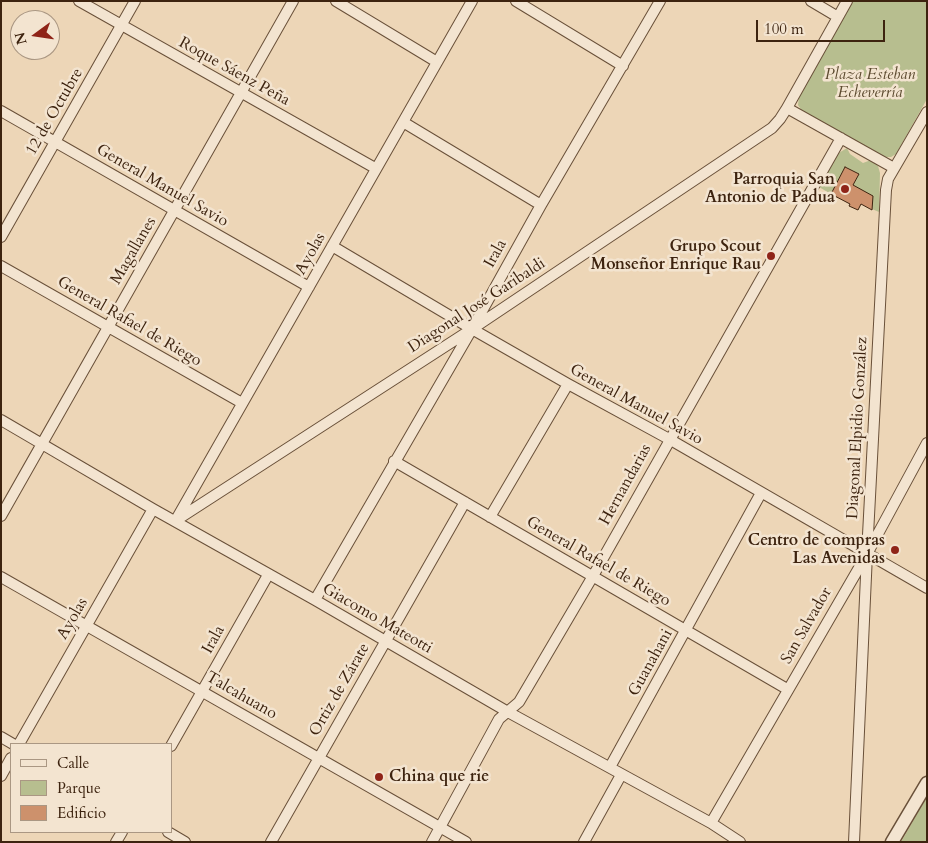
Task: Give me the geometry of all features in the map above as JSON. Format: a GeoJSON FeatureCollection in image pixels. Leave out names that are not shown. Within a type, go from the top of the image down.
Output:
{"type":"FeatureCollection","features":[{"type":"Feature","properties":{"kind":"street","name":"Roque Sáenz Peña"},"geometry":{"type":"LineString","coordinates":[[79,1],[375,168]]}},
{"type":"Feature","properties":{"kind":"street","name":"12 de Octubre"},"geometry":{"type":"LineString","coordinates":[[1,237],[135,1]]}},
{"type":"Feature","properties":{"kind":"street","name":"Magallanes"},"geometry":{"type":"LineString","coordinates":[[1,516],[293,1]]}},
{"type":"Feature","properties":{"kind":"street"},"geometry":{"type":"LineString","coordinates":[[336,1],[437,62]]}},
{"type":"Feature","properties":{"kind":"street","name":"Ayolas"},"geometry":{"type":"LineString","coordinates":[[175,521],[472,1]]}},
{"type":"Feature","properties":{"kind":"street"},"geometry":{"type":"LineString","coordinates":[[516,1],[623,66]]}},
{"type":"Feature","properties":{"kind":"street","name":"Irala"},"geometry":{"type":"LineString","coordinates":[[315,600],[660,1]]}},
{"type":"Feature","properties":{"kind":"street"},"geometry":{"type":"LineString","coordinates":[[811,1],[838,17]]}},
{"type":"Feature","properties":{"kind":"street"},"geometry":{"type":"LineString","coordinates":[[847,1],[787,108],[894,168],[927,112]]}},
{"type":"Feature","properties":{"kind":"street","name":"Diagonal José Garibaldi"},"geometry":{"type":"LineString","coordinates":[[175,521],[472,329],[772,128],[780,120],[787,108]]}},
{"type":"Feature","properties":{"kind":"street","name":"General Manuel Savio"},"geometry":{"type":"LineString","coordinates":[[1,111],[309,287]]}},
{"type":"Feature","properties":{"kind":"street"},"geometry":{"type":"LineString","coordinates":[[403,122],[541,205]]}},
{"type":"Feature","properties":{"kind":"street","name":"Hernandarias"},"geometry":{"type":"LineString","coordinates":[[432,842],[499,719],[519,702],[593,576],[841,138]]}},
{"type":"Feature","properties":{"kind":"street","name":"Diagonal Elpidio González"},"geometry":{"type":"LineString","coordinates":[[854,842],[886,190],[888,179],[894,168]]}},
{"type":"Feature","properties":{"kind":"street","name":"General Manuel Savio"},"geometry":{"type":"LineString","coordinates":[[332,246],[472,329],[669,439],[927,588]]}},
{"type":"Feature","properties":{"kind":"street","name":"General Rafael de Riego"},"geometry":{"type":"LineString","coordinates":[[1,266],[242,403]]}},
{"type":"Feature","properties":{"kind":"street"},"geometry":{"type":"LineString","coordinates":[[490,517],[568,384]]}},
{"type":"Feature","properties":{"kind":"street","name":"Giacomo Mateotti"},"geometry":{"type":"LineString","coordinates":[[1,420],[268,575],[315,600],[508,712],[711,823],[740,842]]}},
{"type":"Feature","properties":{"kind":"street","name":"San Salvador"},"geometry":{"type":"LineString","coordinates":[[711,823],[867,554],[927,443]]}},
{"type":"Feature","properties":{"kind":"street","name":"General Rafael de Riego"},"geometry":{"type":"LineString","coordinates":[[394,461],[787,689]]}},
{"type":"Feature","properties":{"kind":"street","name":"Guanahani"},"geometry":{"type":"LineString","coordinates":[[610,768],[687,631],[761,493]]}},
{"type":"Feature","properties":{"kind":"street","name":"Ortiz de Zárate"},"geometry":{"type":"LineString","coordinates":[[271,842],[465,502]]}},
{"type":"Feature","properties":{"kind":"street","name":"Ayolas"},"geometry":{"type":"LineString","coordinates":[[20,743],[153,509]]}},
{"type":"Feature","properties":{"kind":"street","name":"Irala"},"geometry":{"type":"LineString","coordinates":[[172,744],[268,575]]}},
{"type":"Feature","properties":{"kind":"street","name":"Talcahuano"},"geometry":{"type":"LineString","coordinates":[[1,576],[466,842]]}},
{"type":"Feature","properties":{"kind":"street"},"geometry":{"type":"LineString","coordinates":[[1,737],[12,743]]}},
{"type":"Feature","properties":{"kind":"street"},"geometry":{"type":"LineString","coordinates":[[1,776],[10,760]]}},
{"type":"Feature","properties":{"kind":"street"},"geometry":{"type":"LineString","coordinates":[[584,842],[621,774]]}},
{"type":"Feature","properties":{"kind":"street"},"geometry":{"type":"LineString","coordinates":[[892,842],[927,783]]}},
{"type":"Feature","properties":{"kind":"street"},"geometry":{"type":"LineString","coordinates":[[170,833],[185,842]]}},
{"type":"Feature","properties":{"kind":"green space","name":"Plaza Esteban Echeverría"},"geometry":{"type":"Polygon","coordinates":[[[851,1],[927,1],[927,99],[896,154],[891,157],[885,157],[802,111],[798,105],[799,97],[851,1]]]}},
{"type":"Feature","properties":{"kind":"green space"},"geometry":{"type":"Polygon","coordinates":[[[847,148],[850,154],[863,163],[871,160],[878,166],[880,173],[879,212],[872,209],[852,187],[859,174],[845,167],[831,194],[819,187],[837,154],[847,148]]]}},
{"type":"Feature","properties":{"kind":"green space"},"geometry":{"type":"Polygon","coordinates":[[[927,797],[927,842],[901,842],[927,797]]]}},
{"type":"Feature","properties":{"kind":"building","name":"Parroquia San Antonio de Padua"},"geometry":{"type":"Polygon","coordinates":[[[845,167],[859,174],[853,185],[873,196],[872,210],[861,204],[858,210],[831,194],[845,167]]]}},
{"type":"Feature","properties":{"kind":"place","name":"Parroquia San Antonio de Padua"},"geometry":{"type":"Point","coordinates":[845,189]}},
{"type":"Feature","properties":{"kind":"place","name":"Grupo Scout Monseñor Enrique Rau"},"geometry":{"type":"Point","coordinates":[771,256]}},
{"type":"Feature","properties":{"kind":"place","name":"Centro de compras Las Avenidas"},"geometry":{"type":"Point","coordinates":[895,550]}},
{"type":"Feature","properties":{"kind":"place","name":"China que rie"},"geometry":{"type":"Point","coordinates":[379,777]}}]}
